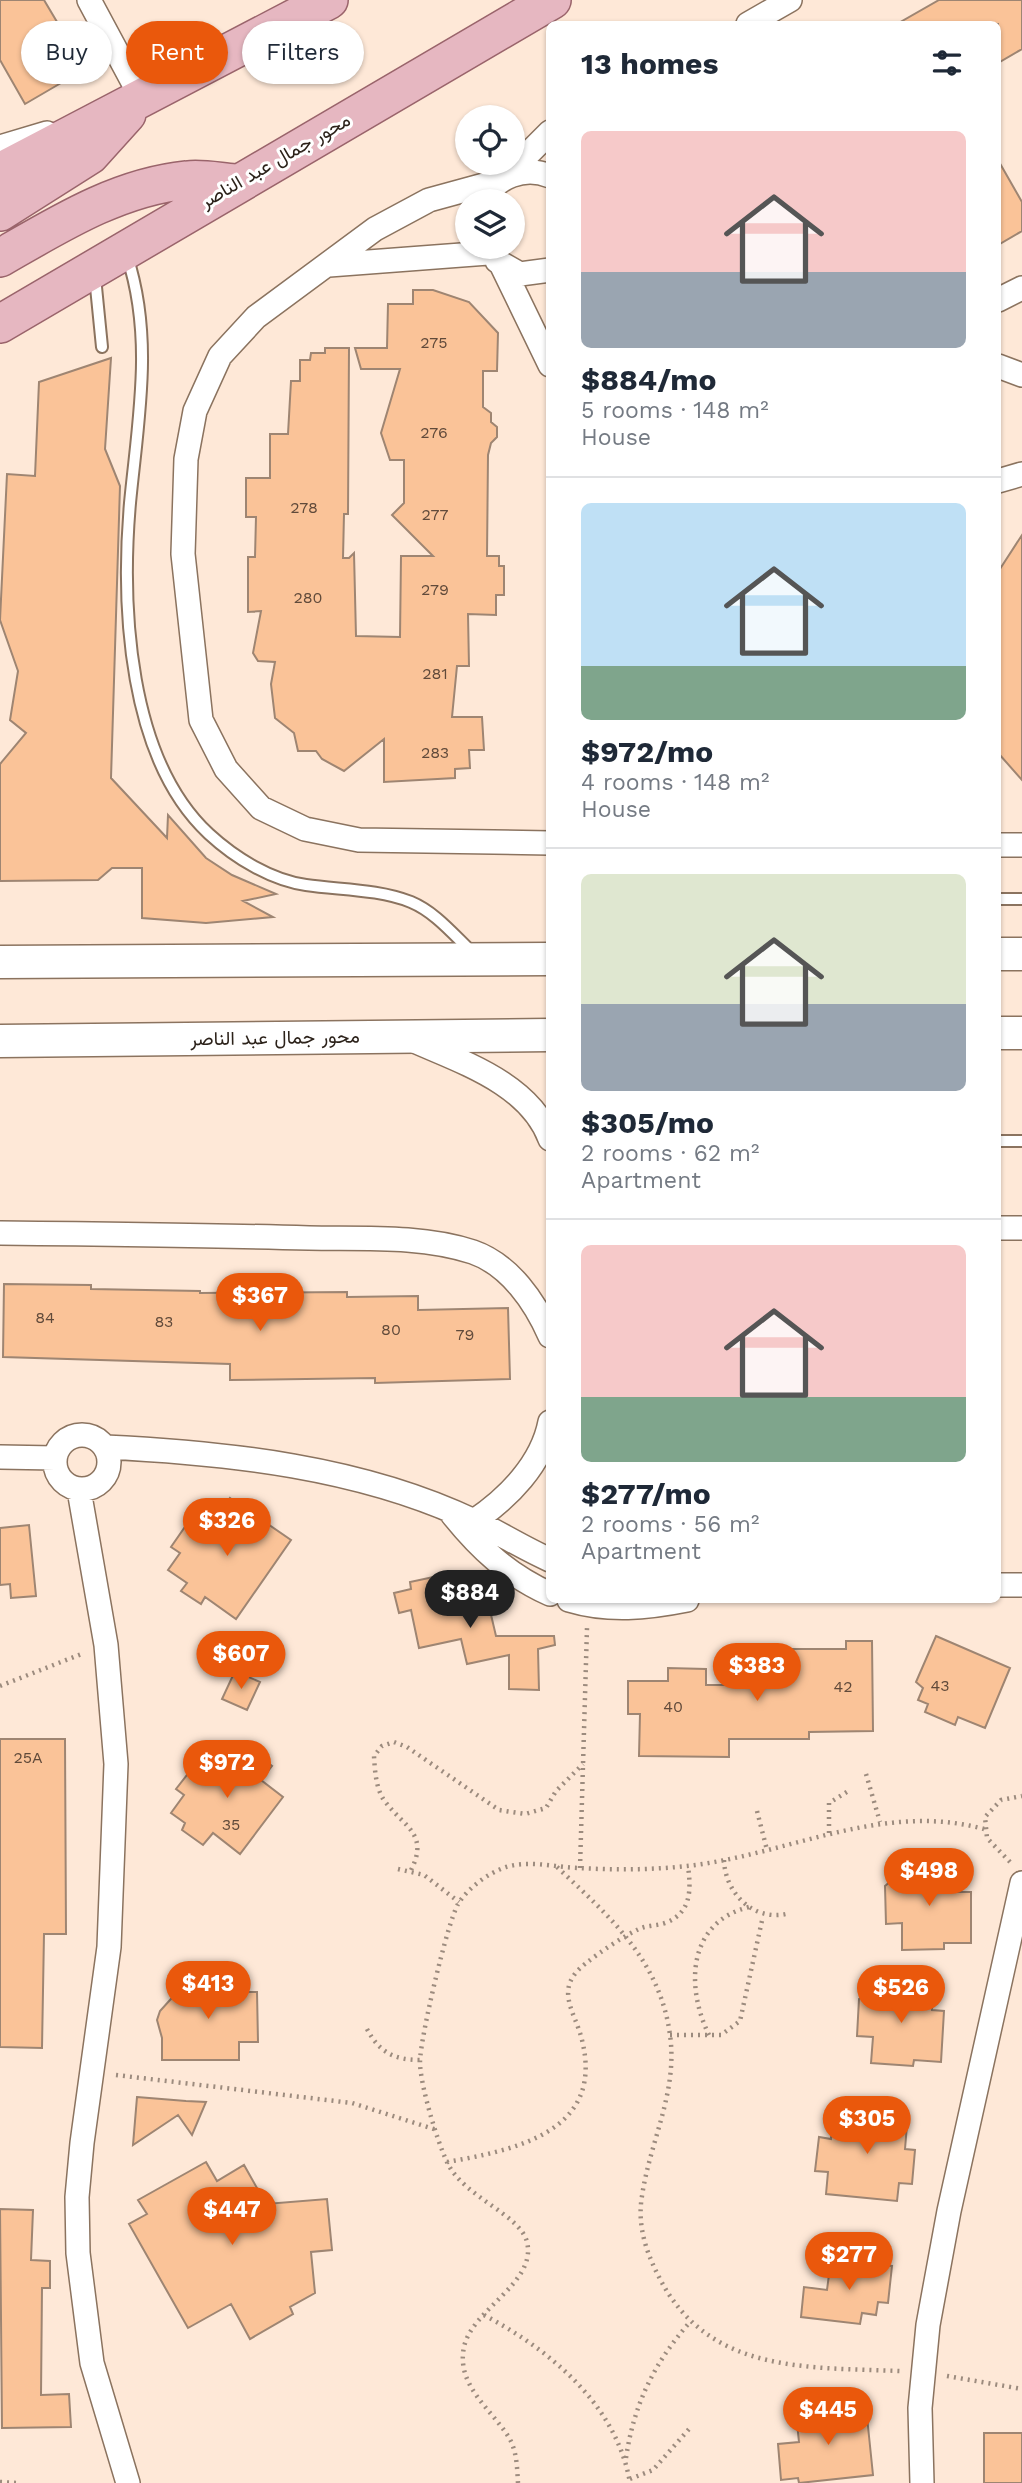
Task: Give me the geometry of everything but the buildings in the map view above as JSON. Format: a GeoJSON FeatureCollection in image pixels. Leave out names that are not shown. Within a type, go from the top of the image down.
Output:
{"type":"FeatureCollection","features":[{"type":"Feature","properties":{"kind":"main road"},"geometry":{"type":"LineString","coordinates":[[0,172],[329,0]]}},
{"type":"Feature","properties":{"kind":"main road","name":"محور جمال عبد الناصر"},"geometry":{"type":"LineString","coordinates":[[0,324],[235,183],[552,0]]}},
{"type":"Feature","properties":{"kind":"main road"},"geometry":{"type":"LineString","coordinates":[[0,212],[90,155],[141,97]]}},
{"type":"Feature","properties":{"kind":"main road"},"geometry":{"type":"LineString","coordinates":[[0,258],[69,218],[116,197],[189,179],[235,183]]}},
{"type":"Feature","properties":{"kind":"main road"},"geometry":{"type":"LineString","coordinates":[[1001,954],[1022,954]]}},
{"type":"Feature","properties":{"kind":"main road"},"geometry":{"type":"LineString","coordinates":[[0,962],[546,959]]}},
{"type":"Feature","properties":{"kind":"main road"},"geometry":{"type":"LineString","coordinates":[[1001,1033],[1022,1033]]}},
{"type":"Feature","properties":{"kind":"main road","name":"محور جمال عبد الناصر"},"geometry":{"type":"LineString","coordinates":[[0,1041],[546,1035]]}},
{"type":"Feature","properties":{"kind":"street"},"geometry":{"type":"LineString","coordinates":[[89,0],[141,97]]}},
{"type":"Feature","properties":{"kind":"street"},"geometry":{"type":"LineString","coordinates":[[753,21],[790,0]]}},
{"type":"Feature","properties":{"kind":"street"},"geometry":{"type":"LineString","coordinates":[[0,147],[107,115]]}},
{"type":"Feature","properties":{"kind":"street"},"geometry":{"type":"LineString","coordinates":[[497,189],[546,136]]}},
{"type":"Feature","properties":{"kind":"street"},"geometry":{"type":"LineString","coordinates":[[546,174],[540,172],[511,176],[429,200],[375,229],[256,317],[220,356],[195,411],[186,459],[183,554],[201,720],[226,769],[261,808],[305,829],[359,839],[546,843]]}},
{"type":"Feature","properties":{"kind":"street"},"geometry":{"type":"LineString","coordinates":[[326,266],[455,257]]}},
{"type":"Feature","properties":{"kind":"street"},"geometry":{"type":"LineString","coordinates":[[494,259],[546,357]]}},
{"type":"Feature","properties":{"kind":"street"},"geometry":{"type":"LineString","coordinates":[[498,259],[520,274],[546,271]]}},
{"type":"Feature","properties":{"kind":"street"},"geometry":{"type":"LineString","coordinates":[[1001,298],[1022,288]]}},
{"type":"Feature","properties":{"kind":"street"},"geometry":{"type":"LineString","coordinates":[[1001,367],[1022,375]]}},
{"type":"Feature","properties":{"kind":"street"},"geometry":{"type":"LineString","coordinates":[[1001,482],[1022,474]]}},
{"type":"Feature","properties":{"kind":"street"},"geometry":{"type":"LineString","coordinates":[[1001,845],[1022,845]]}},
{"type":"Feature","properties":{"kind":"street"},"geometry":{"type":"LineString","coordinates":[[402,1035],[506,1086],[536,1114],[546,1132]]}},
{"type":"Feature","properties":{"kind":"street"},"geometry":{"type":"LineString","coordinates":[[1001,1228],[1022,1228]]}},
{"type":"Feature","properties":{"kind":"street"},"geometry":{"type":"LineString","coordinates":[[0,1233],[390,1240],[474,1252],[498,1266],[519,1285],[536,1308],[546,1328]]}},
{"type":"Feature","properties":{"kind":"street"},"geometry":{"type":"LineString","coordinates":[[474,1521],[519,1481],[531,1465],[546,1432]]}},
{"type":"Feature","properties":{"kind":"street"},"geometry":{"type":"LineString","coordinates":[[105,1447],[110,1464],[103,1480],[88,1489],[71,1487],[58,1475],[55,1458],[62,1443],[76,1435],[92,1437],[105,1447],[213,1455],[284,1465],[401,1493],[474,1521],[546,1558]]}},
{"type":"Feature","properties":{"kind":"street"},"geometry":{"type":"LineString","coordinates":[[0,1457],[55,1458]]}},
{"type":"Feature","properties":{"kind":"street"},"geometry":{"type":"LineString","coordinates":[[79,1490],[106,1645],[116,1764],[114,1884],[94,2073],[82,2143],[77,2197],[78,2253],[92,2363],[128,2483]]}},
{"type":"Feature","properties":{"kind":"street"},"geometry":{"type":"LineString","coordinates":[[450,1511],[477,1545],[510,1573],[546,1592]]}},
{"type":"Feature","properties":{"kind":"street"},"geometry":{"type":"LineString","coordinates":[[1001,1585],[1022,1585]]}},
{"type":"Feature","properties":{"kind":"street"},"geometry":{"type":"LineString","coordinates":[[584,1603],[623,1609],[666,1603]]}},
{"type":"Feature","properties":{"kind":"street"},"geometry":{"type":"LineString","coordinates":[[922,2483],[920,2408],[928,2325],[1017,1873]]}},
{"type":"Feature","properties":{"kind":"lane"},"geometry":{"type":"LineString","coordinates":[[124,249],[139,300],[144,352],[130,504],[129,611],[145,717],[161,769],[174,792],[199,824],[230,851],[253,865],[303,885],[379,894],[412,903],[441,922],[479,959]]}},
{"type":"Feature","properties":{"kind":"lane"},"geometry":{"type":"LineString","coordinates":[[94,268],[102,347]]}},
{"type":"Feature","properties":{"kind":"lane"},"geometry":{"type":"LineString","coordinates":[[1001,899],[1022,899]]}},
{"type":"Feature","properties":{"kind":"lane"},"geometry":{"type":"LineString","coordinates":[[1001,1140],[1022,1141]]}},
{"type":"Feature","properties":{"kind":"path"},"geometry":{"type":"LineString","coordinates":[[578,1603],[583,1764],[580,1868]]}},
{"type":"Feature","properties":{"kind":"path"},"geometry":{"type":"LineString","coordinates":[[0,1686],[106,1645]]}},
{"type":"Feature","properties":{"kind":"path"},"geometry":{"type":"LineString","coordinates":[[411,1870],[416,1860],[415,1839],[406,1820],[386,1803],[375,1773],[373,1756],[382,1746],[394,1742],[407,1747],[499,1810],[525,1814],[546,1808],[556,1791],[583,1764]]}},
{"type":"Feature","properties":{"kind":"path"},"geometry":{"type":"LineString","coordinates":[[866,1774],[880,1822]]}},
{"type":"Feature","properties":{"kind":"path"},"geometry":{"type":"LineString","coordinates":[[829,1833],[830,1803],[850,1790]]}},
{"type":"Feature","properties":{"kind":"path"},"geometry":{"type":"LineString","coordinates":[[1017,1873],[992,1845],[984,1829],[985,1817],[991,1807],[1001,1800],[1022,1796]]}},
{"type":"Feature","properties":{"kind":"path"},"geometry":{"type":"LineString","coordinates":[[757,1811],[767,1850]]}},
{"type":"Feature","properties":{"kind":"path"},"geometry":{"type":"LineString","coordinates":[[518,2483],[516,2455],[508,2436],[483,2407],[465,2374],[464,2348],[477,2322],[525,2266],[528,2252],[526,2238],[519,2226],[467,2190],[447,2162],[421,2077],[420,2060],[444,1946],[459,1902],[483,1878],[506,1867],[531,1863],[580,1868],[688,1866],[724,1860],[880,1822],[926,1819],[958,1822],[984,1829]]}},
{"type":"Feature","properties":{"kind":"path"},"geometry":{"type":"LineString","coordinates":[[724,1860],[728,1884],[749,1907],[763,1916],[786,1914]]}},
{"type":"Feature","properties":{"kind":"path"},"geometry":{"type":"LineString","coordinates":[[447,2162],[493,2154],[534,2139],[557,2128],[573,2111],[583,2088],[585,2064],[582,2040],[568,2008],[568,1991],[574,1976],[585,1964],[639,1929],[669,1921],[686,1906],[692,1885],[688,1866]]}},
{"type":"Feature","properties":{"kind":"path"},"geometry":{"type":"LineString","coordinates":[[556,1867],[629,1937],[646,1963],[659,1992],[670,2035],[671,2080],[643,2188],[641,2225],[646,2253],[667,2294],[690,2322],[728,2348],[766,2362],[806,2367],[923,2372],[1022,2389]]}},
{"type":"Feature","properties":{"kind":"path"},"geometry":{"type":"LineString","coordinates":[[398,1869],[424,1875],[459,1902]]}},
{"type":"Feature","properties":{"kind":"path"},"geometry":{"type":"LineString","coordinates":[[709,2035],[695,1996],[695,1975],[703,1940],[713,1923],[730,1912],[749,1907]]}},
{"type":"Feature","properties":{"kind":"path"},"geometry":{"type":"LineString","coordinates":[[670,2035],[721,2035],[740,2021],[763,1916]]}},
{"type":"Feature","properties":{"kind":"path"},"geometry":{"type":"LineString","coordinates":[[367,2029],[375,2044],[388,2054],[403,2060],[420,2060]]}},
{"type":"Feature","properties":{"kind":"path"},"geometry":{"type":"LineString","coordinates":[[94,2073],[352,2103],[437,2130]]}},
{"type":"Feature","properties":{"kind":"path"},"geometry":{"type":"LineString","coordinates":[[484,2315],[514,2332],[568,2374],[597,2409],[626,2459],[630,2481],[653,2470],[689,2429]]}},
{"type":"Feature","properties":{"kind":"path"},"geometry":{"type":"LineString","coordinates":[[626,2459],[639,2399],[670,2345],[690,2322]]}},
{"type":"Feature","properties":{"kind":"path"},"geometry":{"type":"LineString","coordinates":[[0,2482],[17,2483]]}}]}
